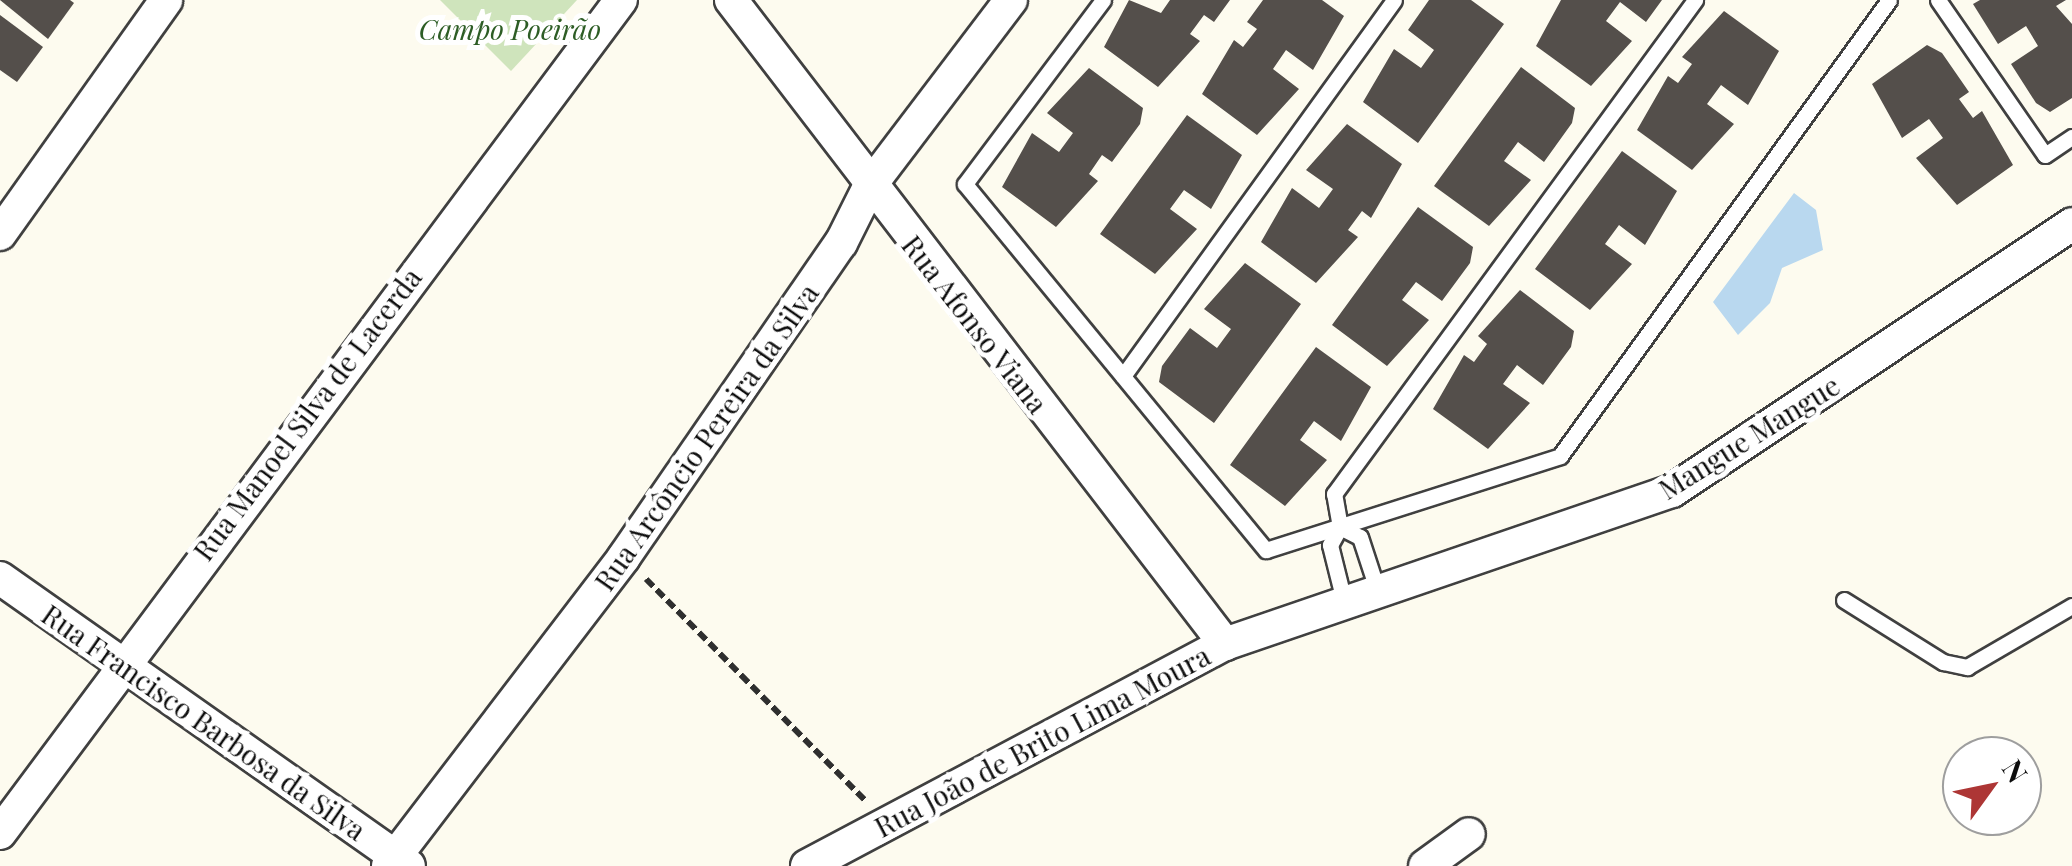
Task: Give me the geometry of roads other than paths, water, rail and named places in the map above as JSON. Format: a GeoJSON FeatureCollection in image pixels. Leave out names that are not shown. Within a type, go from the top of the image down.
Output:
{"type":"FeatureCollection","features":[{"type":"Feature","properties":{"kind":"street"},"geometry":{"type":"LineString","coordinates":[[0,234],[166,0]]}},
{"type":"Feature","properties":{"kind":"street","name":"Rua Manoel Silva de Lacerda"},"geometry":{"type":"LineString","coordinates":[[0,833],[117,664],[621,0]]}},
{"type":"Feature","properties":{"kind":"street","name":"Rua Afonso Viana"},"geometry":{"type":"LineString","coordinates":[[731,0],[869,188],[1224,644]]}},
{"type":"Feature","properties":{"kind":"street","name":"Rua Arcôncio Pereira da Silva"},"geometry":{"type":"LineString","coordinates":[[398,863],[624,557],[841,243],[869,188],[1011,0]]}},
{"type":"Feature","properties":{"kind":"street","name":"Mangue Mangue"},"geometry":{"type":"LineString","coordinates":[[1224,644],[1672,491],[2072,224]]}},
{"type":"Feature","properties":{"kind":"street","name":"Rua Francisco Barbosa da Silva"},"geometry":{"type":"LineString","coordinates":[[0,578],[398,863]]}},
{"type":"Feature","properties":{"kind":"street","name":"Rua João de Brito Lima Moura"},"geometry":{"type":"LineString","coordinates":[[807,866],[1224,644]]}},
{"type":"Feature","properties":{"kind":"street"},"geometry":{"type":"LineString","coordinates":[[1425,866],[1469,834]]}},
{"type":"Feature","properties":{"kind":"lane"},"geometry":{"type":"LineString","coordinates":[[1103,0],[966,184],[1266,550],[1560,456],[1889,0]]}},
{"type":"Feature","properties":{"kind":"lane"},"geometry":{"type":"LineString","coordinates":[[1123,376],[1394,0]]}},
{"type":"Feature","properties":{"kind":"lane"},"geometry":{"type":"LineString","coordinates":[[1344,601],[1330,545],[1340,527],[1334,494],[1695,0]]}},
{"type":"Feature","properties":{"kind":"lane"},"geometry":{"type":"LineString","coordinates":[[1938,0],[2046,155],[2072,137]]}},
{"type":"Feature","properties":{"kind":"lane"},"geometry":{"type":"LineString","coordinates":[[1340,527],[1360,537],[1377,589]]}},
{"type":"Feature","properties":{"kind":"lane"},"geometry":{"type":"LineString","coordinates":[[1844,600],[1943,662],[1967,667],[2072,606]]}},
{"type":"Feature","properties":{"kind":"water"},"geometry":{"type":"Polygon","coordinates":[[[1794,193],[1816,210],[1823,250],[1782,268],[1770,303],[1738,335],[1713,302],[1794,193]]]}},
{"type":"Feature","properties":{"kind":"park label","name":"Campo Poeirão"},"geometry":{"type":"Point","coordinates":[510,29]}}]}
